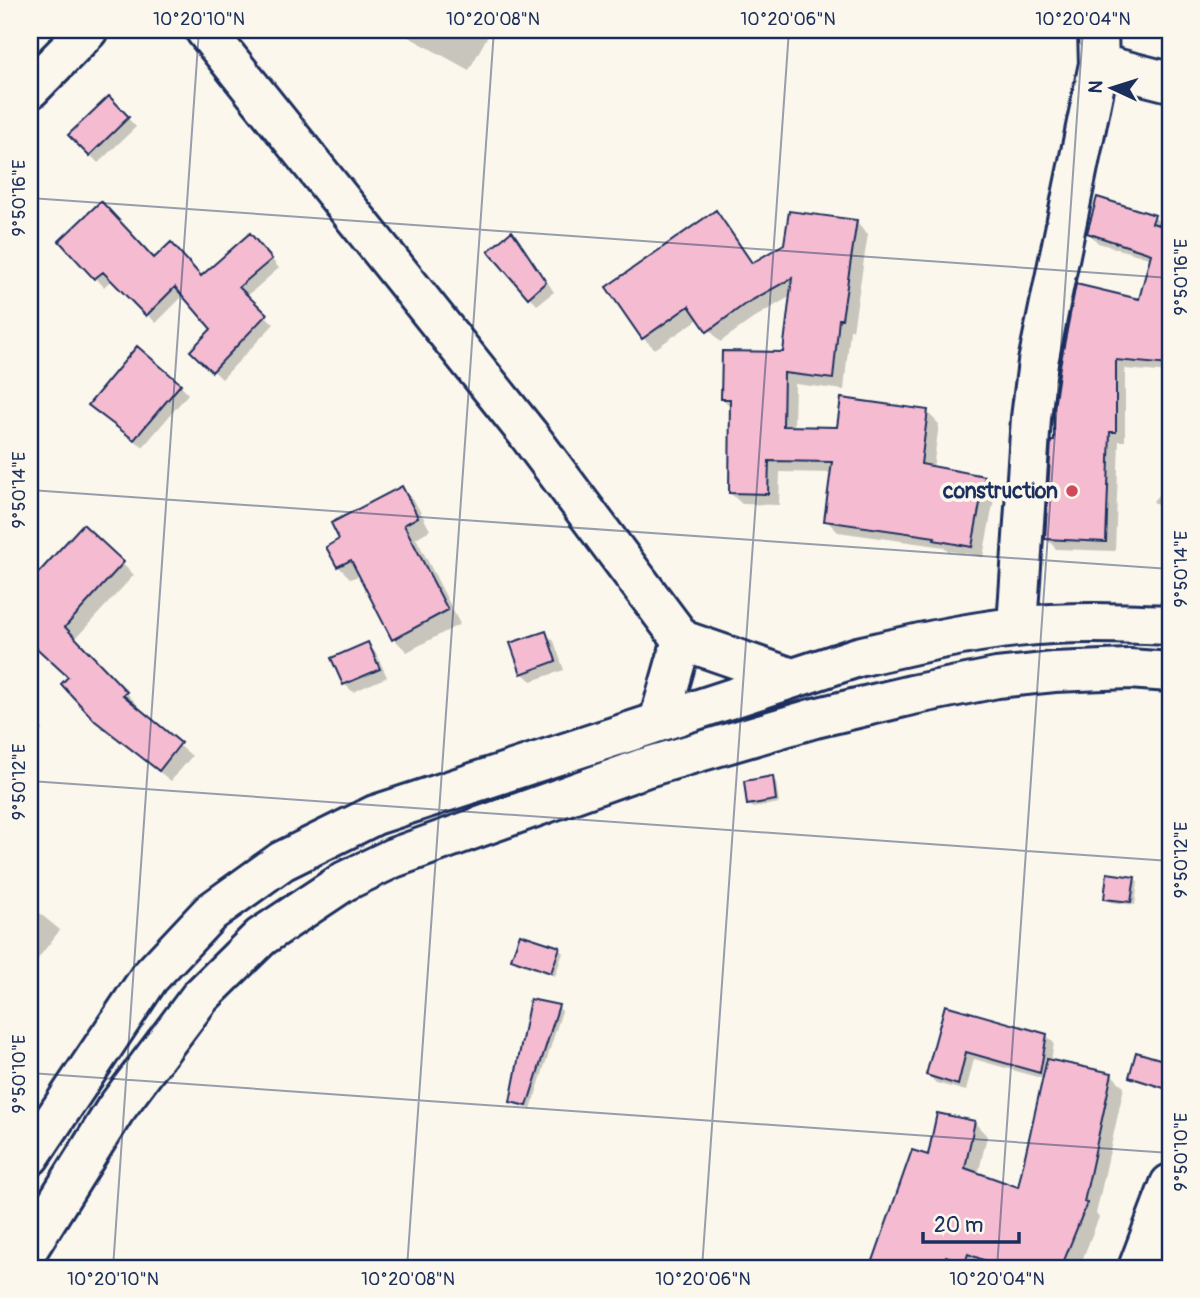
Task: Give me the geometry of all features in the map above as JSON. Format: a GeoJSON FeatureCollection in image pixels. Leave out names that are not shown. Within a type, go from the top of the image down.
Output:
{"type":"FeatureCollection","features":[{"type":"Feature","properties":{"kind":"street"},"geometry":{"type":"LineString","coordinates":[[30,89],[89,30]]}},
{"type":"Feature","properties":{"kind":"street"},"geometry":{"type":"LineString","coordinates":[[205,30],[528,434],[682,640],[792,678]]}},
{"type":"Feature","properties":{"kind":"street"},"geometry":{"type":"LineString","coordinates":[[1017,626],[1031,418],[1038,362],[1099,47],[1170,82]]}},
{"type":"Feature","properties":{"kind":"street"},"geometry":{"type":"LineString","coordinates":[[30,1156],[149,978],[211,912],[282,861],[375,815],[858,657],[930,640],[1017,626],[1120,623],[1170,625]]}},
{"type":"Feature","properties":{"kind":"street"},"geometry":{"type":"LineString","coordinates":[[659,721],[682,640]]}},
{"type":"Feature","properties":{"kind":"street"},"geometry":{"type":"LineString","coordinates":[[30,1246],[115,1110],[200,997],[261,937],[345,881],[393,858],[644,768],[815,718],[997,678],[1054,671],[1170,671]]}},
{"type":"Feature","properties":{"kind":"street"},"geometry":{"type":"LineString","coordinates":[[112,1032],[152,1060]]}},
{"type":"Feature","properties":{"kind":"street"},"geometry":{"type":"LineString","coordinates":[[1138,1268],[1170,1184]]}},
{"type":"Feature","properties":{"kind":"building"},"geometry":{"type":"Polygon","coordinates":[[[109,96],[129,117],[89,156],[68,135],[109,96]]]}},
{"type":"Feature","properties":{"kind":"building"},"geometry":{"type":"Polygon","coordinates":[[[1097,197],[1155,215],[1152,223],[1159,225],[1162,215],[1170,216],[1170,365],[1116,360],[1116,432],[1110,432],[1106,542],[1045,539],[1051,441],[1054,441],[1054,408],[1076,284],[1139,299],[1151,254],[1087,233],[1097,197]]]}},
{"type":"Feature","properties":{"kind":"building"},"geometry":{"type":"Polygon","coordinates":[[[101,201],[154,258],[171,242],[201,276],[250,233],[272,259],[239,287],[267,314],[212,372],[190,351],[211,329],[175,287],[146,316],[103,272],[94,279],[59,241],[101,201]]]}},
{"type":"Feature","properties":{"kind":"building"},"geometry":{"type":"Polygon","coordinates":[[[716,210],[752,263],[784,244],[789,211],[857,220],[842,319],[839,319],[833,379],[784,373],[783,426],[837,427],[841,398],[928,410],[921,464],[985,476],[972,547],[934,540],[935,537],[824,521],[832,462],[769,461],[768,494],[729,493],[730,399],[721,399],[722,351],[783,352],[792,278],[745,304],[707,332],[689,306],[642,339],[606,287],[716,210]]]}},
{"type":"Feature","properties":{"kind":"building"},"geometry":{"type":"Polygon","coordinates":[[[512,231],[546,282],[528,298],[488,251],[512,231]]]}},
{"type":"Feature","properties":{"kind":"building"},"geometry":{"type":"Polygon","coordinates":[[[137,346],[181,384],[134,440],[88,405],[137,346]]]}},
{"type":"Feature","properties":{"kind":"building"},"geometry":{"type":"Polygon","coordinates":[[[402,486],[418,517],[404,525],[448,610],[392,640],[351,560],[337,567],[326,547],[339,539],[331,523],[402,486]]]}},
{"type":"Feature","properties":{"kind":"building"},"geometry":{"type":"Polygon","coordinates":[[[83,524],[124,562],[65,627],[127,692],[123,695],[181,743],[159,771],[95,721],[61,684],[68,677],[30,642],[30,582],[83,524]]]}},
{"type":"Feature","properties":{"kind":"building"},"geometry":{"type":"Polygon","coordinates":[[[546,631],[556,661],[521,674],[510,643],[546,631]]]}},
{"type":"Feature","properties":{"kind":"building"},"geometry":{"type":"Polygon","coordinates":[[[368,642],[380,669],[343,685],[331,658],[368,642]]]}},
{"type":"Feature","properties":{"kind":"building"},"geometry":{"type":"Polygon","coordinates":[[[773,776],[776,800],[747,805],[744,781],[773,776]]]}},
{"type":"Feature","properties":{"kind":"building"},"geometry":{"type":"Polygon","coordinates":[[[1107,873],[1135,877],[1131,902],[1104,899],[1107,873]]]}},
{"type":"Feature","properties":{"kind":"building"},"geometry":{"type":"Polygon","coordinates":[[[520,934],[560,947],[551,973],[511,959],[520,934]]]}},
{"type":"Feature","properties":{"kind":"building"},"geometry":{"type":"Polygon","coordinates":[[[530,999],[559,1005],[527,1106],[510,1102],[530,999]]]}},
{"type":"Feature","properties":{"kind":"building"},"geometry":{"type":"Polygon","coordinates":[[[945,1005],[1047,1034],[1040,1073],[966,1052],[958,1085],[926,1075],[945,1005]]]}},
{"type":"Feature","properties":{"kind":"building"},"geometry":{"type":"Polygon","coordinates":[[[1136,1052],[1170,1062],[1170,1090],[1129,1077],[1136,1052]]]}},
{"type":"Feature","properties":{"kind":"building"},"geometry":{"type":"Polygon","coordinates":[[[1047,1059],[1112,1073],[1084,1202],[1087,1203],[1061,1268],[1004,1268],[968,1254],[965,1263],[946,1256],[942,1268],[892,1268],[873,1261],[912,1150],[928,1155],[937,1113],[975,1121],[965,1168],[1018,1187],[1047,1059]]]}},
{"type":"Feature","properties":{"kind":"place","name":"construction"},"geometry":{"type":"Point","coordinates":[1072,491]}}]}
